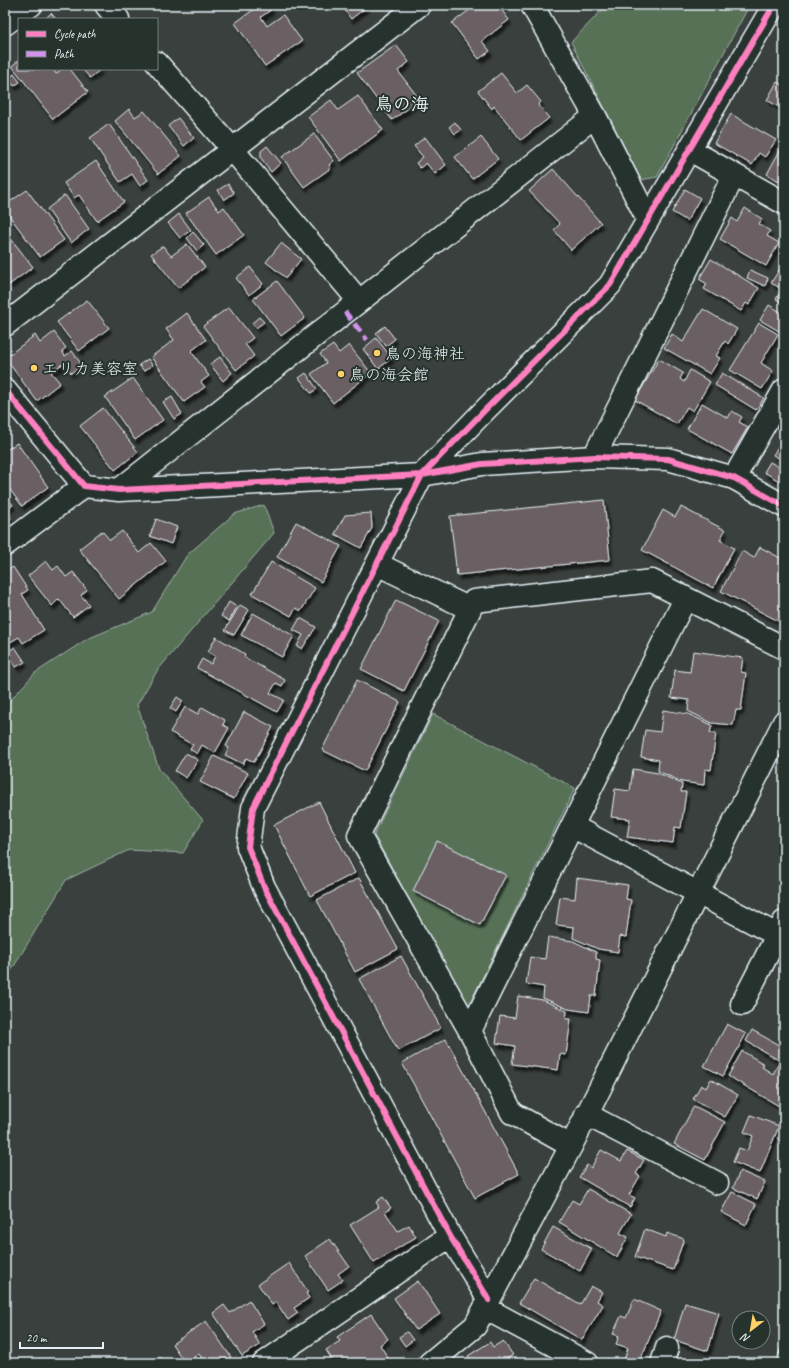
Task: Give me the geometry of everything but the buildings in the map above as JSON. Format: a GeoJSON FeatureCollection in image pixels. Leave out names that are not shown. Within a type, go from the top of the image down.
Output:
{"type":"FeatureCollection","features":[{"type":"Feature","properties":{"kind":"street"},"geometry":{"type":"LineString","coordinates":[[5,24],[30,5]]}},
{"type":"Feature","properties":{"kind":"street"},"geometry":{"type":"LineString","coordinates":[[106,5],[117,18]]}},
{"type":"Feature","properties":{"kind":"street"},"geometry":{"type":"LineString","coordinates":[[5,326],[58,283],[234,150],[419,5]]}},
{"type":"Feature","properties":{"kind":"street"},"geometry":{"type":"LineString","coordinates":[[532,5],[595,116],[648,220]]}},
{"type":"Feature","properties":{"kind":"street"},"geometry":{"type":"LineString","coordinates":[[586,1363],[487,1304],[264,887],[248,847],[253,808],[422,476],[487,408],[610,285],[774,5]]}},
{"type":"Feature","properties":{"kind":"street"},"geometry":{"type":"LineString","coordinates":[[158,64],[234,150],[359,301]]}},
{"type":"Feature","properties":{"kind":"street"},"geometry":{"type":"LineString","coordinates":[[120,490],[595,116]]}},
{"type":"Feature","properties":{"kind":"street"},"geometry":{"type":"LineString","coordinates":[[690,150],[784,203]]}},
{"type":"Feature","properties":{"kind":"street"},"geometry":{"type":"LineString","coordinates":[[594,457],[734,175]]}},
{"type":"Feature","properties":{"kind":"street"},"geometry":{"type":"LineString","coordinates":[[5,390],[84,486]]}},
{"type":"Feature","properties":{"kind":"street"},"geometry":{"type":"LineString","coordinates":[[734,478],[784,390]]}},
{"type":"Feature","properties":{"kind":"street"},"geometry":{"type":"LineString","coordinates":[[5,545],[84,486],[120,490],[422,476],[482,464],[594,457],[668,459],[734,478],[784,506]]}},
{"type":"Feature","properties":{"kind":"street"},"geometry":{"type":"LineString","coordinates":[[377,564],[470,609]]}},
{"type":"Feature","properties":{"kind":"street"},"geometry":{"type":"LineString","coordinates":[[571,1146],[512,1113],[470,1031],[359,835],[474,601],[652,582],[784,648]]}},
{"type":"Feature","properties":{"kind":"street"},"geometry":{"type":"LineString","coordinates":[[470,1031],[685,599]]}},
{"type":"Feature","properties":{"kind":"street"},"geometry":{"type":"LineString","coordinates":[[430,1363],[475,1326],[571,1146],[784,722]]}},
{"type":"Feature","properties":{"kind":"street"},"geometry":{"type":"LineString","coordinates":[[572,826],[698,893],[781,929],[742,1004]]}},
{"type":"Feature","properties":{"kind":"street"},"geometry":{"type":"LineString","coordinates":[[586,1114],[717,1183]]}},
{"type":"Feature","properties":{"kind":"street"},"geometry":{"type":"LineString","coordinates":[[264,1363],[450,1236]]}},
{"type":"Feature","properties":{"kind":"green space"},"geometry":{"type":"Polygon","coordinates":[[[607,5],[749,6],[657,177],[641,180],[571,42],[607,5]]]}},
{"type":"Feature","properties":{"kind":"green space"},"geometry":{"type":"Polygon","coordinates":[[[264,505],[274,533],[157,671],[137,705],[159,769],[203,820],[183,853],[129,850],[66,880],[5,981],[5,706],[35,673],[87,639],[152,612],[187,555],[234,514],[264,505]]]}},
{"type":"Feature","properties":{"kind":"green space"},"geometry":{"type":"Polygon","coordinates":[[[433,714],[575,788],[468,1007],[374,835],[433,714]]]}},
{"type":"Feature","properties":{"kind":"railway"},"geometry":{"type":"LineString","coordinates":[[778,1363],[784,1343]]}},
{"type":"Feature","properties":{"kind":"marked path"},"geometry":{"type":"LineString","coordinates":[[345,312],[367,340]]}},
{"type":"Feature","properties":{"kind":"cycle path"},"geometry":{"type":"LineString","coordinates":[[489,1300],[450,1236],[264,887],[248,847],[253,808],[422,475],[610,285],[774,5]]}},
{"type":"Feature","properties":{"kind":"cycle path"},"geometry":{"type":"LineString","coordinates":[[5,390],[84,486],[119,490],[422,475],[482,464],[594,457],[668,459],[734,478],[784,506]]}},
{"type":"Feature","properties":{"kind":"place","name":"鳥の海神社"},"geometry":{"type":"Point","coordinates":[377,353]}},
{"type":"Feature","properties":{"kind":"place","name":"エリカ美容室"},"geometry":{"type":"Point","coordinates":[34,368]}},
{"type":"Feature","properties":{"kind":"place","name":"鳥の海会館"},"geometry":{"type":"Point","coordinates":[341,374]}},
{"type":"Feature","properties":{"kind":"district","name":"鳥の海"},"geometry":{"type":"Point","coordinates":[402,104]}}]}
